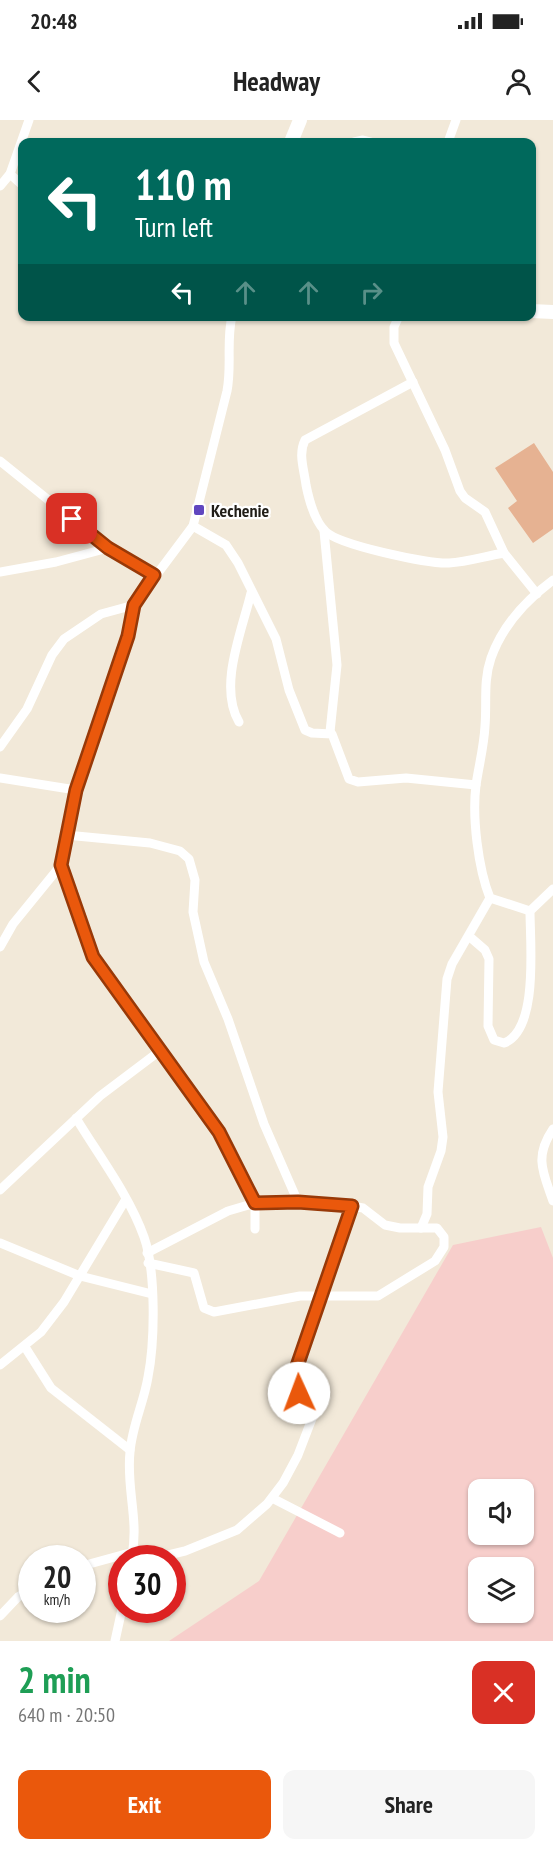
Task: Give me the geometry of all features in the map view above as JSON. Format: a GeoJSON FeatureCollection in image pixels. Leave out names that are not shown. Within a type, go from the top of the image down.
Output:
{"type":"FeatureCollection","features":[{"type":"Feature","properties":{"kind":"main road"},"geometry":{"type":"LineString","coordinates":[[293,138],[300,120]]}},
{"type":"Feature","properties":{"kind":"main road"},"geometry":{"type":"LineString","coordinates":[[536,310],[553,312]]}},
{"type":"Feature","properties":{"kind":"street"},"geometry":{"type":"LineString","coordinates":[[23,138],[29,120]]}},
{"type":"Feature","properties":{"kind":"street"},"geometry":{"type":"LineString","coordinates":[[449,138],[456,120]]}},
{"type":"Feature","properties":{"kind":"street"},"geometry":{"type":"LineString","coordinates":[[0,186],[10,174],[18,151]]}},
{"type":"Feature","properties":{"kind":"street"},"geometry":{"type":"LineString","coordinates":[[10,174],[18,181]]}},
{"type":"Feature","properties":{"kind":"street"},"geometry":{"type":"LineString","coordinates":[[231,321],[228,334],[230,375],[227,391],[192,526],[134,605],[128,636],[76,790],[61,865],[93,957],[219,1132],[255,1203],[255,1229]]}},
{"type":"Feature","properties":{"kind":"street"},"geometry":{"type":"LineString","coordinates":[[398,321],[393,337],[446,450],[460,491],[465,498],[485,512],[504,553],[537,594]]}},
{"type":"Feature","properties":{"kind":"street"},"geometry":{"type":"LineString","coordinates":[[413,382],[305,440],[301,453],[310,504],[324,531],[337,665],[330,732],[346,773],[353,782],[406,778],[476,785]]}},
{"type":"Feature","properties":{"kind":"street"},"geometry":{"type":"LineString","coordinates":[[0,460],[108,548],[154,575]]}},
{"type":"Feature","properties":{"kind":"street"},"geometry":{"type":"LineString","coordinates":[[192,526],[226,545],[238,563],[276,639],[289,690],[304,730],[316,734],[330,732]]}},
{"type":"Feature","properties":{"kind":"street"},"geometry":{"type":"LineString","coordinates":[[324,531],[335,538],[429,561],[450,563],[504,553]]}},
{"type":"Feature","properties":{"kind":"street"},"geometry":{"type":"LineString","coordinates":[[0,572],[56,562],[108,548]]}},
{"type":"Feature","properties":{"kind":"street"},"geometry":{"type":"LineString","coordinates":[[530,911],[490,898],[485,886],[476,826],[476,785],[483,752],[485,695],[491,659],[507,627],[553,580]]}},
{"type":"Feature","properties":{"kind":"street"},"geometry":{"type":"LineString","coordinates":[[239,722],[232,704],[232,672],[251,592]]}},
{"type":"Feature","properties":{"kind":"street"},"geometry":{"type":"LineString","coordinates":[[0,747],[27,709],[52,655],[64,639],[101,614],[134,605]]}},
{"type":"Feature","properties":{"kind":"street"},"geometry":{"type":"LineString","coordinates":[[0,778],[76,790]]}},
{"type":"Feature","properties":{"kind":"street"},"geometry":{"type":"LineString","coordinates":[[66,835],[150,843],[180,851],[189,859],[195,880],[194,921],[204,962],[228,1019],[264,1124],[298,1202]]}},
{"type":"Feature","properties":{"kind":"street"},"geometry":{"type":"LineString","coordinates":[[0,947],[13,924],[61,865]]}},
{"type":"Feature","properties":{"kind":"street"},"geometry":{"type":"LineString","coordinates":[[470,937],[485,950],[489,958],[488,1026],[494,1040],[504,1043],[517,1033],[526,1015],[530,911],[553,889]]}},
{"type":"Feature","properties":{"kind":"street"},"geometry":{"type":"LineString","coordinates":[[421,1228],[427,1214],[426,1192],[438,1163],[442,1144],[438,1092],[447,979],[452,964],[470,937],[490,898]]}},
{"type":"Feature","properties":{"kind":"street"},"geometry":{"type":"LineString","coordinates":[[0,1190],[100,1096],[161,1050]]}},
{"type":"Feature","properties":{"kind":"street"},"geometry":{"type":"LineString","coordinates":[[76,1118],[126,1199],[145,1237],[148,1258],[154,1315],[149,1375],[130,1450],[129,1468],[136,1525],[134,1545]]}},
{"type":"Feature","properties":{"kind":"street"},"geometry":{"type":"LineString","coordinates":[[553,1129],[543,1143],[540,1161],[553,1201]]}},
{"type":"Feature","properties":{"kind":"street"},"geometry":{"type":"LineString","coordinates":[[1,1364],[41,1332],[80,1276],[126,1199]]}},
{"type":"Feature","properties":{"kind":"street"},"geometry":{"type":"LineString","coordinates":[[298,1202],[352,1206],[363,1208],[385,1225],[400,1228],[437,1228],[444,1237],[444,1247],[435,1261],[378,1296],[300,1296],[248,1307],[208,1311],[201,1302],[194,1273],[148,1258],[228,1211],[255,1203],[298,1202]]}},
{"type":"Feature","properties":{"kind":"street"},"geometry":{"type":"LineString","coordinates":[[186,1550],[237,1530],[272,1498],[284,1483],[298,1455],[313,1416],[311,1406],[299,1393],[295,1381],[296,1369],[352,1206]]}},
{"type":"Feature","properties":{"kind":"street"},"geometry":{"type":"LineString","coordinates":[[0,1243],[80,1276],[152,1294]]}},
{"type":"Feature","properties":{"kind":"street"},"geometry":{"type":"LineString","coordinates":[[25,1347],[51,1388],[130,1450]]}},
{"type":"Feature","properties":{"kind":"street"},"geometry":{"type":"LineString","coordinates":[[272,1498],[340,1533]]}},
{"type":"Feature","properties":{"kind":"street"},"geometry":{"type":"LineString","coordinates":[[0,1617],[18,1597]]}},
{"type":"Feature","properties":{"kind":"street"},"geometry":{"type":"LineString","coordinates":[[115,1641],[119,1623]]}},
{"type":"Feature","properties":{"kind":"shaded area"},"geometry":{"type":"Polygon","coordinates":[[[541,1227],[553,1258],[553,1641],[169,1641],[259,1581],[453,1245],[541,1227]]]}},
{"type":"Feature","properties":{"kind":"building"},"geometry":{"type":"Polygon","coordinates":[[[534,443],[553,472],[553,529],[533,543],[508,508],[517,501],[495,468],[534,443]]]}},
{"type":"Feature","properties":{"kind":"place","name":"Kechenie"},"geometry":{"type":"Point","coordinates":[199,510]}},
{"type":"Feature","properties":{"kind":"route"},"geometry":{"type":"LineString","coordinates":[[72,519],[108,548],[154,575],[134,605],[128,636],[76,790],[66,835],[61,865],[87,945],[104,974],[219,1132],[255,1203],[298,1202],[352,1206],[296,1369],[295,1381],[299,1393]]}}]}
